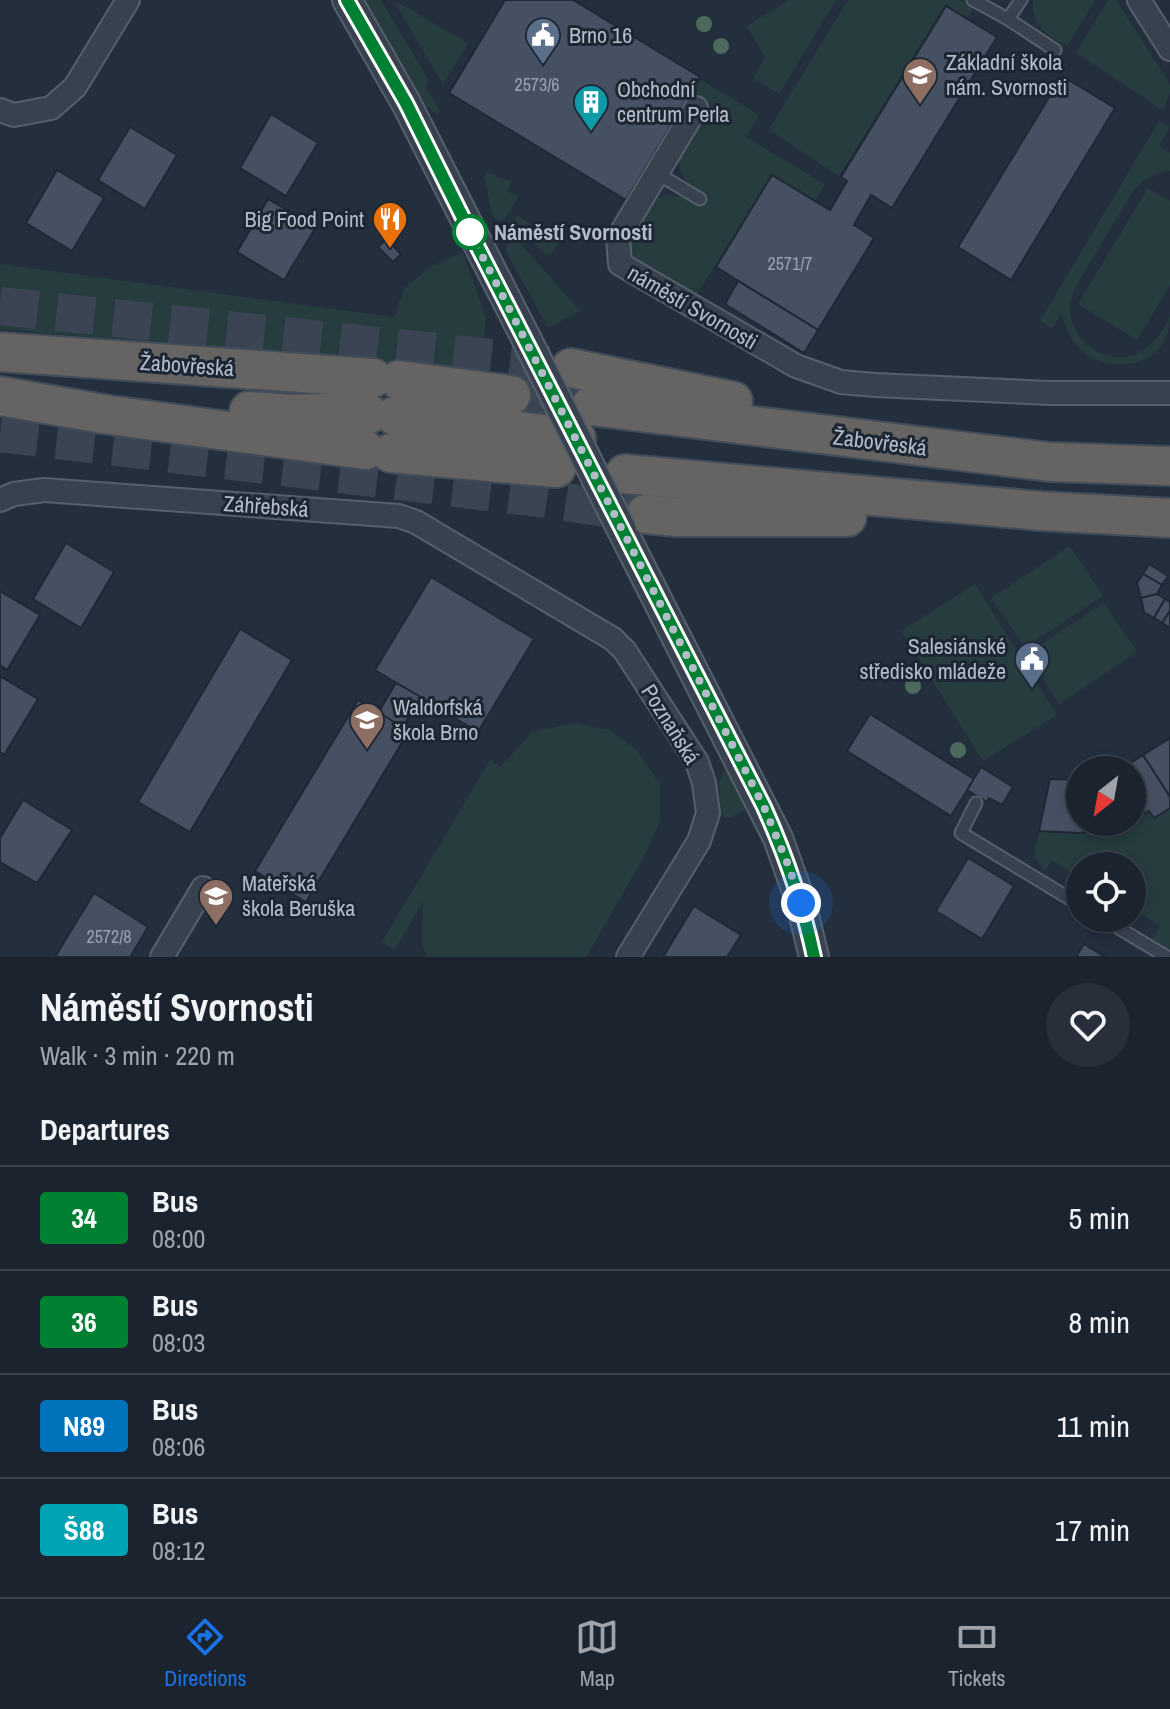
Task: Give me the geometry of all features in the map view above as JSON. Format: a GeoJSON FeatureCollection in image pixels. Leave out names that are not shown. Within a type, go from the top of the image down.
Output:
{"type":"FeatureCollection","features":[{"type":"Feature","properties":{"kind":"highway"},"geometry":{"type":"LineString","coordinates":[[0,352],[102,359],[245,391],[383,415]]}},
{"type":"Feature","properties":{"kind":"highway"},"geometry":{"type":"LineString","coordinates":[[571,368],[756,406],[906,446]]}},
{"type":"Feature","properties":{"kind":"highway"},"geometry":{"type":"LineString","coordinates":[[0,396],[103,414],[177,406],[294,414],[383,415],[511,395]]}},
{"type":"Feature","properties":{"kind":"highway","name":"Žabovřeská"},"geometry":{"type":"LineString","coordinates":[[383,415],[574,438],[906,446],[1050,462],[1170,466]]}},
{"type":"Feature","properties":{"kind":"highway"},"geometry":{"type":"LineString","coordinates":[[625,474],[1041,511],[1170,518]]}},
{"type":"Feature","properties":{"kind":"highway"},"geometry":{"type":"LineString","coordinates":[[634,522],[676,517],[868,517],[1041,511]]}},
{"type":"Feature","properties":{"kind":"street"},"geometry":{"type":"LineString","coordinates":[[0,110],[14,115],[51,108],[75,87],[128,0]]}},
{"type":"Feature","properties":{"kind":"street"},"geometry":{"type":"LineString","coordinates":[[347,0],[413,116],[574,438],[634,522],[778,838],[801,903],[814,957]]}},
{"type":"Feature","properties":{"kind":"street"},"geometry":{"type":"LineString","coordinates":[[1139,0],[1170,49]]}},
{"type":"Feature","properties":{"kind":"street","name":"náměstí Svornosti"},"geometry":{"type":"LineString","coordinates":[[696,108],[618,238],[620,264],[796,366],[841,382],[1049,393],[1170,393]]}},
{"type":"Feature","properties":{"kind":"street","name":"Záhřebská"},"geometry":{"type":"LineString","coordinates":[[0,500],[14,494],[44,490],[399,516],[416,522],[517,581]]}},
{"type":"Feature","properties":{"kind":"street","name":"Poznaňská"},"geometry":{"type":"LineString","coordinates":[[517,581],[613,639],[625,651],[697,762],[704,783],[708,813],[699,841],[628,957]]}},
{"type":"Feature","properties":{"kind":"street"},"geometry":{"type":"LineString","coordinates":[[162,957],[203,888]]}},
{"type":"Feature","properties":{"kind":"lane"},"geometry":{"type":"LineString","coordinates":[[973,0],[1055,50]]}},
{"type":"Feature","properties":{"kind":"lane"},"geometry":{"type":"LineString","coordinates":[[1008,19],[1021,0]]}},
{"type":"Feature","properties":{"kind":"lane"},"geometry":{"type":"LineString","coordinates":[[658,174],[700,199]]}},
{"type":"Feature","properties":{"kind":"lane"},"geometry":{"type":"LineString","coordinates":[[976,803],[961,833],[1066,897]]}},
{"type":"Feature","properties":{"kind":"lane"},"geometry":{"type":"LineString","coordinates":[[1125,932],[1167,957]]}},
{"type":"Feature","properties":{"kind":"green space"},"geometry":{"type":"Polygon","coordinates":[[[365,0],[381,0],[428,79],[426,88],[440,111],[438,114],[421,100],[365,0]]]}},
{"type":"Feature","properties":{"kind":"green space"},"geometry":{"type":"Polygon","coordinates":[[[393,0],[468,43],[443,84],[393,0]]]}},
{"type":"Feature","properties":{"kind":"green space"},"geometry":{"type":"Polygon","coordinates":[[[789,0],[836,0],[779,94],[753,78],[765,57],[747,26],[789,0]]]}},
{"type":"Feature","properties":{"kind":"green space"},"geometry":{"type":"Polygon","coordinates":[[[848,0],[960,0],[973,7],[968,18],[945,5],[839,176],[768,131],[848,0]]]}},
{"type":"Feature","properties":{"kind":"green space"},"geometry":{"type":"Polygon","coordinates":[[[1033,0],[1095,0],[1067,46],[1041,29],[1035,17],[1033,0]]]}},
{"type":"Feature","properties":{"kind":"green space"},"geometry":{"type":"Polygon","coordinates":[[[1108,0],[1116,0],[1170,84],[1163,110],[1076,53],[1108,0]]]}},
{"type":"Feature","properties":{"kind":"green space"},"geometry":{"type":"Polygon","coordinates":[[[701,80],[759,115],[746,137],[825,184],[815,201],[772,175],[692,302],[645,273],[630,252],[636,218],[654,202],[664,195],[688,198],[703,207],[708,197],[684,179],[678,159],[653,159],[701,80]]]}},
{"type":"Feature","properties":{"kind":"green space"},"geometry":{"type":"Polygon","coordinates":[[[1159,121],[1170,127],[1159,146],[1170,153],[1170,171],[1148,178],[1131,194],[1077,284],[1070,308],[1072,321],[1084,342],[1105,355],[1130,356],[1142,351],[1155,340],[1170,317],[1166,338],[1155,353],[1138,362],[1120,364],[1101,361],[1083,351],[1070,335],[1062,313],[1052,328],[1040,321],[1159,121]]]}},
{"type":"Feature","properties":{"kind":"green space"},"geometry":{"type":"Polygon","coordinates":[[[486,172],[512,182],[507,191],[518,196],[510,212],[501,220],[497,221],[492,211],[484,177],[486,172]]]}},
{"type":"Feature","properties":{"kind":"green space"},"geometry":{"type":"Polygon","coordinates":[[[1148,188],[1170,201],[1170,285],[1137,340],[1078,304],[1148,188]]]}},
{"type":"Feature","properties":{"kind":"green space"},"geometry":{"type":"Polygon","coordinates":[[[518,216],[559,241],[552,253],[545,255],[515,221],[518,216]]]}},
{"type":"Feature","properties":{"kind":"green space"},"geometry":{"type":"Polygon","coordinates":[[[515,240],[580,311],[548,328],[506,251],[507,244],[515,240]]]}},
{"type":"Feature","properties":{"kind":"green space"},"geometry":{"type":"Polygon","coordinates":[[[463,252],[486,317],[481,375],[0,329],[0,264],[394,317],[404,289],[430,267],[463,252]]]}},
{"type":"Feature","properties":{"kind":"green space"},"geometry":{"type":"Polygon","coordinates":[[[1070,546],[1103,596],[1025,647],[991,598],[1070,546]]]}},
{"type":"Feature","properties":{"kind":"green space"},"geometry":{"type":"Polygon","coordinates":[[[975,584],[1057,715],[983,761],[901,631],[975,584]]]}},
{"type":"Feature","properties":{"kind":"green space"},"geometry":{"type":"Polygon","coordinates":[[[1104,603],[1137,652],[1059,704],[1026,654],[1104,603]]]}},
{"type":"Feature","properties":{"kind":"green space"},"geometry":{"type":"Polygon","coordinates":[[[576,723],[609,730],[636,749],[660,784],[660,822],[644,857],[586,957],[426,957],[422,941],[423,901],[395,950],[382,942],[490,760],[500,767],[533,731],[576,723]]]}},
{"type":"Feature","properties":{"kind":"green space"},"geometry":{"type":"Polygon","coordinates":[[[728,768],[750,808],[724,817],[721,813],[720,782],[728,768]]]}},
{"type":"Feature","properties":{"kind":"green space"},"geometry":{"type":"Polygon","coordinates":[[[1170,808],[1170,953],[1151,942],[1160,926],[1146,917],[1146,852],[1066,852],[1066,869],[1052,860],[1045,871],[1034,856],[1039,831],[1066,832],[1066,836],[1146,836],[1146,812],[1149,811],[1154,818],[1170,808]]]}},
{"type":"Feature","properties":{"kind":"building","name":"Obchodní centrum Perla"},"geometry":{"type":"Polygon","coordinates":[[[505,0],[573,0],[700,77],[626,200],[449,93],[505,0]]]}},
{"type":"Feature","properties":{"kind":"building","name":"Základní škola nám. Svornosti"},"geometry":{"type":"Polygon","coordinates":[[[946,6],[997,37],[892,208],[871,195],[854,225],[874,238],[818,330],[716,267],[772,175],[830,210],[847,181],[841,177],[946,6]]]}},
{"type":"Feature","properties":{"kind":"building"},"geometry":{"type":"Polygon","coordinates":[[[1062,76],[1115,108],[1011,280],[958,247],[1062,76]]]}},
{"type":"Feature","properties":{"kind":"building"},"geometry":{"type":"Polygon","coordinates":[[[271,114],[318,143],[286,196],[240,168],[271,114]]]}},
{"type":"Feature","properties":{"kind":"building"},"geometry":{"type":"Polygon","coordinates":[[[130,127],[177,155],[145,209],[98,180],[130,127]]]}},
{"type":"Feature","properties":{"kind":"building"},"geometry":{"type":"Polygon","coordinates":[[[57,170],[104,198],[72,251],[26,223],[57,170]]]}},
{"type":"Feature","properties":{"kind":"building"},"geometry":{"type":"Polygon","coordinates":[[[268,199],[316,227],[284,280],[237,252],[268,199]]]}},
{"type":"Feature","properties":{"kind":"building","name":"Big Food Point"},"geometry":{"type":"Polygon","coordinates":[[[386,239],[401,254],[393,262],[378,247],[386,239]]]}},
{"type":"Feature","properties":{"kind":"building"},"geometry":{"type":"Polygon","coordinates":[[[738,281],[818,330],[804,353],[725,304],[738,281]]]}},
{"type":"Feature","properties":{"kind":"building"},"geometry":{"type":"Polygon","coordinates":[[[66,543],[114,572],[81,628],[33,599],[66,543]]]}},
{"type":"Feature","properties":{"kind":"building"},"geometry":{"type":"Polygon","coordinates":[[[1149,564],[1168,576],[1162,585],[1143,574],[1149,564]]]}},
{"type":"Feature","properties":{"kind":"building"},"geometry":{"type":"Polygon","coordinates":[[[1143,574],[1162,585],[1157,594],[1141,598],[1137,583],[1143,574]]]}},
{"type":"Feature","properties":{"kind":"building"},"geometry":{"type":"Polygon","coordinates":[[[431,577],[534,639],[478,732],[375,670],[431,577]]]}},
{"type":"Feature","properties":{"kind":"building"},"geometry":{"type":"Polygon","coordinates":[[[0,591],[40,615],[7,670],[0,665],[0,591]]]}},
{"type":"Feature","properties":{"kind":"building"},"geometry":{"type":"Polygon","coordinates":[[[1157,594],[1165,599],[1154,618],[1144,612],[1141,598],[1157,594]]]}},
{"type":"Feature","properties":{"kind":"building"},"geometry":{"type":"Polygon","coordinates":[[[1165,599],[1170,602],[1170,611],[1162,623],[1154,618],[1165,599]]]}},
{"type":"Feature","properties":{"kind":"building"},"geometry":{"type":"Polygon","coordinates":[[[1170,611],[1170,628],[1162,623],[1170,611]]]}},
{"type":"Feature","properties":{"kind":"building"},"geometry":{"type":"Polygon","coordinates":[[[240,629],[292,660],[190,832],[138,802],[240,629]]]}},
{"type":"Feature","properties":{"kind":"building"},"geometry":{"type":"Polygon","coordinates":[[[0,676],[38,699],[4,755],[0,752],[0,676]]]}},
{"type":"Feature","properties":{"kind":"building"},"geometry":{"type":"Polygon","coordinates":[[[396,683],[421,697],[403,727],[378,713],[396,683]]]}},
{"type":"Feature","properties":{"kind":"building"},"geometry":{"type":"Polygon","coordinates":[[[358,700],[409,731],[306,902],[255,871],[358,700]]]}},
{"type":"Feature","properties":{"kind":"building"},"geometry":{"type":"Polygon","coordinates":[[[870,714],[974,779],[951,816],[847,751],[870,714]]]}},
{"type":"Feature","properties":{"kind":"building"},"geometry":{"type":"Polygon","coordinates":[[[1170,738],[1170,797],[1146,756],[1143,755],[1170,738]]]}},
{"type":"Feature","properties":{"kind":"building"},"geometry":{"type":"Polygon","coordinates":[[[1146,760],[1170,797],[1170,808],[1154,818],[1149,811],[1146,812],[1146,760]]]}},
{"type":"Feature","properties":{"kind":"building"},"geometry":{"type":"Polygon","coordinates":[[[981,767],[1013,787],[1002,805],[989,798],[987,802],[967,790],[981,767]]]}},
{"type":"Feature","properties":{"kind":"building"},"geometry":{"type":"Polygon","coordinates":[[[1050,779],[1066,780],[1066,832],[1039,831],[1050,779]]]}},
{"type":"Feature","properties":{"kind":"building"},"geometry":{"type":"Polygon","coordinates":[[[23,800],[72,830],[37,883],[0,862],[0,838],[23,800]]]}},
{"type":"Feature","properties":{"kind":"building"},"geometry":{"type":"Polygon","coordinates":[[[968,858],[1014,886],[982,939],[936,911],[968,858]]]}},
{"type":"Feature","properties":{"kind":"building"},"geometry":{"type":"Polygon","coordinates":[[[94,893],[148,927],[130,957],[55,957],[94,893]]]}},
{"type":"Feature","properties":{"kind":"building"},"geometry":{"type":"Polygon","coordinates":[[[694,906],[741,935],[727,957],[663,957],[694,906]]]}},
{"type":"Feature","properties":{"kind":"building"},"geometry":{"type":"Polygon","coordinates":[[[1084,944],[1105,957],[1076,957],[1084,944]]]}},
{"type":"Feature","properties":{"kind":"tunnel"},"geometry":{"type":"LineString","coordinates":[[0,306],[571,368]]}},
{"type":"Feature","properties":{"kind":"tunnel"},"geometry":{"type":"LineString","coordinates":[[511,395],[591,406]]}},
{"type":"Feature","properties":{"kind":"tunnel"},"geometry":{"type":"LineString","coordinates":[[0,433],[546,499],[644,514]]}},
{"type":"Feature","properties":{"kind":"bus line","name":"34"},"geometry":{"type":"LineString","coordinates":[[347,0],[427,143],[764,807],[801,903],[814,957]]}},
{"type":"Feature","properties":{"kind":"place","name":"Brno 16"},"geometry":{"type":"Point","coordinates":[543,66]}},
{"type":"Feature","properties":{"kind":"place","name":"Základní škola nám. Svornosti"},"geometry":{"type":"Point","coordinates":[920,106]}},
{"type":"Feature","properties":{"kind":"place","name":"Obchodní centrum Perla"},"geometry":{"type":"Point","coordinates":[591,133]}},
{"type":"Feature","properties":{"kind":"place","name":"Náměstí Svornosti"},"geometry":{"type":"Point","coordinates":[470,232]}},
{"type":"Feature","properties":{"kind":"place","name":"Big Food Point"},"geometry":{"type":"Point","coordinates":[390,250]}},
{"type":"Feature","properties":{"kind":"place","name":"Salesiánské středisko mládeže"},"geometry":{"type":"Point","coordinates":[1032,690]}},
{"type":"Feature","properties":{"kind":"place","name":"Waldorfská škola Brno"},"geometry":{"type":"Point","coordinates":[367,751]}},
{"type":"Feature","properties":{"kind":"place","name":"Mateřská škola Beruška"},"geometry":{"type":"Point","coordinates":[216,927]}},
{"type":"Feature","properties":{"kind":"route"},"geometry":{"type":"LineString","coordinates":[[470,232],[764,807],[801,903]]}}]}
